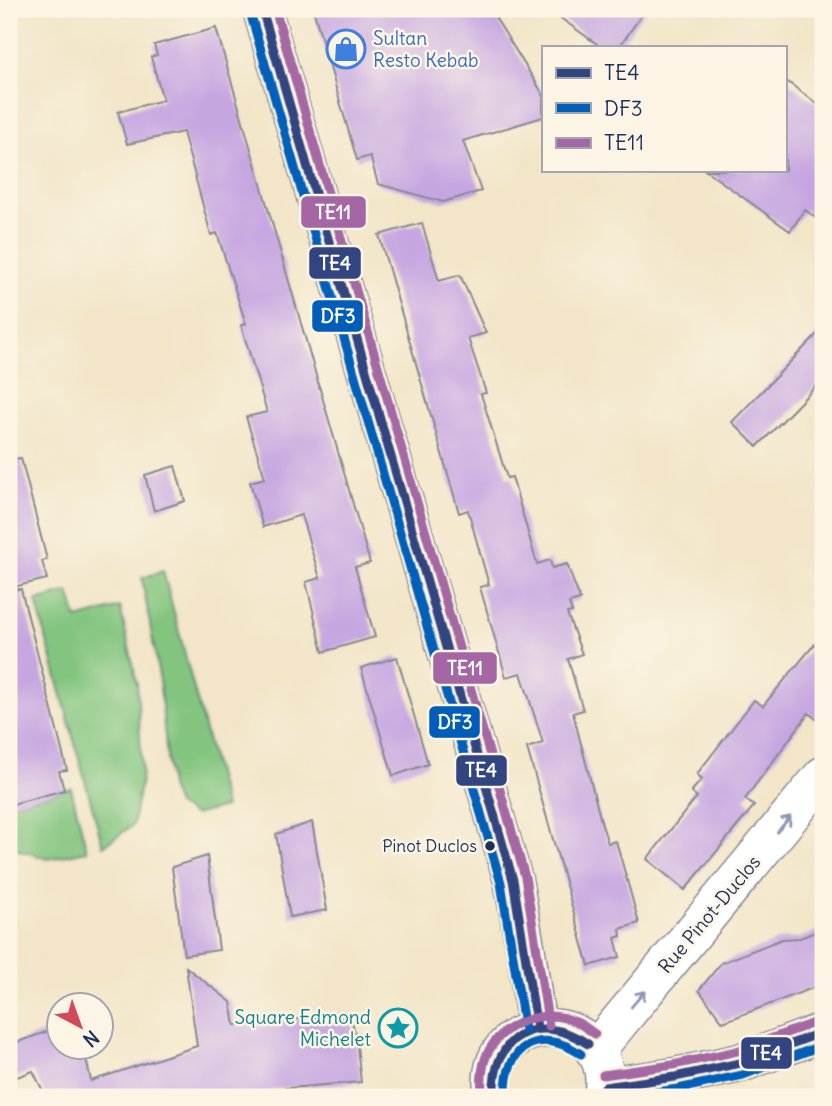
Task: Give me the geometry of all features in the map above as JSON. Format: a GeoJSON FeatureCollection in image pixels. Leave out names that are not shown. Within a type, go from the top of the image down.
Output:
{"type":"FeatureCollection","features":[{"type":"Feature","properties":{"kind":"street"},"geometry":{"type":"LineString","coordinates":[[262,9],[513,880],[537,1028]]}},
{"type":"Feature","properties":{"kind":"street","name":"Rue Pinot-Duclos"},"geometry":{"type":"LineString","coordinates":[[601,1079],[823,776]]}},
{"type":"Feature","properties":{"kind":"street"},"geometry":{"type":"LineString","coordinates":[[494,1097],[493,1072],[499,1056],[522,1034],[537,1028],[550,1027],[576,1034],[601,1079],[675,1077],[740,1063],[823,1032]]}},
{"type":"Feature","properties":{"kind":"green space"},"geometry":{"type":"Polygon","coordinates":[[[163,571],[225,807],[194,815],[177,805],[170,787],[159,676],[142,578],[163,571]]]}},
{"type":"Feature","properties":{"kind":"green space"},"geometry":{"type":"Polygon","coordinates":[[[69,592],[77,619],[120,607],[137,683],[142,773],[133,825],[103,846],[36,601],[69,592]]]}},
{"type":"Feature","properties":{"kind":"green space"},"geometry":{"type":"Polygon","coordinates":[[[71,788],[87,851],[48,859],[9,847],[9,805],[71,788]]]}},
{"type":"Feature","properties":{"kind":"building"},"geometry":{"type":"Polygon","coordinates":[[[313,9],[490,9],[542,92],[542,117],[463,141],[481,191],[443,202],[378,184],[370,156],[357,160],[313,9]]]}},
{"type":"Feature","properties":{"kind":"building"},"geometry":{"type":"Polygon","coordinates":[[[548,9],[646,9],[620,46],[600,46],[548,9]]]}},
{"type":"Feature","properties":{"kind":"building"},"geometry":{"type":"Polygon","coordinates":[[[216,28],[370,563],[355,567],[375,637],[323,652],[306,582],[320,578],[301,515],[263,527],[250,482],[265,478],[246,417],[267,412],[241,325],[246,324],[217,233],[211,235],[183,132],[127,144],[118,112],[163,100],[151,57],[157,55],[154,45],[216,28]]]}},
{"type":"Feature","properties":{"kind":"building"},"geometry":{"type":"Polygon","coordinates":[[[786,81],[823,108],[823,223],[805,210],[790,231],[708,172],[786,172],[786,81]]]}},
{"type":"Feature","properties":{"kind":"building"},"geometry":{"type":"Polygon","coordinates":[[[422,223],[439,281],[460,275],[486,333],[468,338],[486,393],[481,394],[507,478],[512,477],[537,564],[550,560],[552,568],[567,564],[580,600],[569,603],[572,612],[567,613],[582,654],[568,659],[583,710],[573,713],[602,825],[608,843],[616,841],[639,923],[620,929],[621,936],[615,938],[620,957],[589,966],[527,748],[543,743],[521,673],[506,677],[480,587],[489,585],[468,510],[459,513],[379,235],[422,223]]]}},
{"type":"Feature","properties":{"kind":"building"},"geometry":{"type":"Polygon","coordinates":[[[823,328],[823,379],[757,447],[732,422],[823,328]]]}},
{"type":"Feature","properties":{"kind":"building"},"geometry":{"type":"Polygon","coordinates":[[[21,458],[47,560],[42,561],[47,579],[9,588],[9,460],[21,458]]]}},
{"type":"Feature","properties":{"kind":"building"},"geometry":{"type":"Polygon","coordinates":[[[175,466],[185,501],[154,511],[145,475],[175,466]]]}},
{"type":"Feature","properties":{"kind":"building"},"geometry":{"type":"Polygon","coordinates":[[[21,589],[67,770],[59,771],[64,790],[9,805],[9,590],[21,589]]]}},
{"type":"Feature","properties":{"kind":"building"},"geometry":{"type":"Polygon","coordinates":[[[823,634],[823,725],[809,713],[745,799],[754,806],[685,890],[647,859],[697,797],[691,792],[702,779],[697,774],[754,700],[763,706],[823,634]]]}},
{"type":"Feature","properties":{"kind":"building"},"geometry":{"type":"Polygon","coordinates":[[[397,657],[428,764],[393,776],[361,668],[397,657]]]}},
{"type":"Feature","properties":{"kind":"building"},"geometry":{"type":"Polygon","coordinates":[[[312,822],[327,910],[290,917],[276,834],[312,822]]]}},
{"type":"Feature","properties":{"kind":"building"},"geometry":{"type":"Polygon","coordinates":[[[207,856],[219,950],[184,955],[172,867],[207,856]]]}},
{"type":"Feature","properties":{"kind":"building"},"geometry":{"type":"Polygon","coordinates":[[[823,929],[823,984],[723,1022],[699,990],[721,963],[782,939],[800,938],[823,929]]]}},
{"type":"Feature","properties":{"kind":"building"},"geometry":{"type":"Polygon","coordinates":[[[186,967],[231,1002],[235,1025],[350,1014],[356,1037],[361,1082],[276,1089],[254,1097],[46,1097],[33,1071],[9,1080],[9,1045],[46,1032],[46,1060],[86,1060],[91,1081],[197,1046],[186,967]]]}},
{"type":"Feature","properties":{"kind":"transit line","name":"TE4"},"geometry":{"type":"LineString","coordinates":[[262,9],[513,880],[537,1028]]}},
{"type":"Feature","properties":{"kind":"transit line","name":"TE11"},"geometry":{"type":"LineString","coordinates":[[275,9],[525,877],[549,1026]]}},
{"type":"Feature","properties":{"kind":"transit line","name":"DF3"},"geometry":{"type":"LineString","coordinates":[[250,12],[501,883],[525,1030]]}},
{"type":"Feature","properties":{"kind":"transit line","name":"TE11"},"geometry":{"type":"LineString","coordinates":[[482,1097],[482,1075],[487,1054],[503,1033],[514,1026],[526,1020],[551,1016],[576,1022],[595,1034]]}},
{"type":"Feature","properties":{"kind":"transit line","name":"TE11"},"geometry":{"type":"LineString","coordinates":[[603,1075],[673,1065],[737,1051],[819,1021]]}},
{"type":"Feature","properties":{"kind":"transit line","name":"TE4"},"geometry":{"type":"LineString","coordinates":[[494,1097],[495,1076],[500,1058],[509,1044],[521,1035],[535,1030],[551,1029],[569,1034],[588,1044]]}},
{"type":"Feature","properties":{"kind":"transit line","name":"TE4"},"geometry":{"type":"LineString","coordinates":[[605,1087],[675,1077],[740,1063],[823,1032]]}},
{"type":"Feature","properties":{"kind":"transit line","name":"DF3"},"geometry":{"type":"LineString","coordinates":[[506,1096],[511,1064],[527,1046],[538,1042],[551,1042],[581,1054]]}},
{"type":"Feature","properties":{"kind":"transit line","name":"DF3"},"geometry":{"type":"LineString","coordinates":[[620,1097],[678,1089],[743,1075],[823,1045]]}},
{"type":"Feature","properties":{"kind":"place","name":"Sultan Resto Kebab"},"geometry":{"type":"Point","coordinates":[346,49]}},
{"type":"Feature","properties":{"kind":"place","name":"Pinot Duclos"},"geometry":{"type":"Point","coordinates":[490,846]}},
{"type":"Feature","properties":{"kind":"place","name":"Square Edmond Michelet"},"geometry":{"type":"Point","coordinates":[398,1028]}}]}
